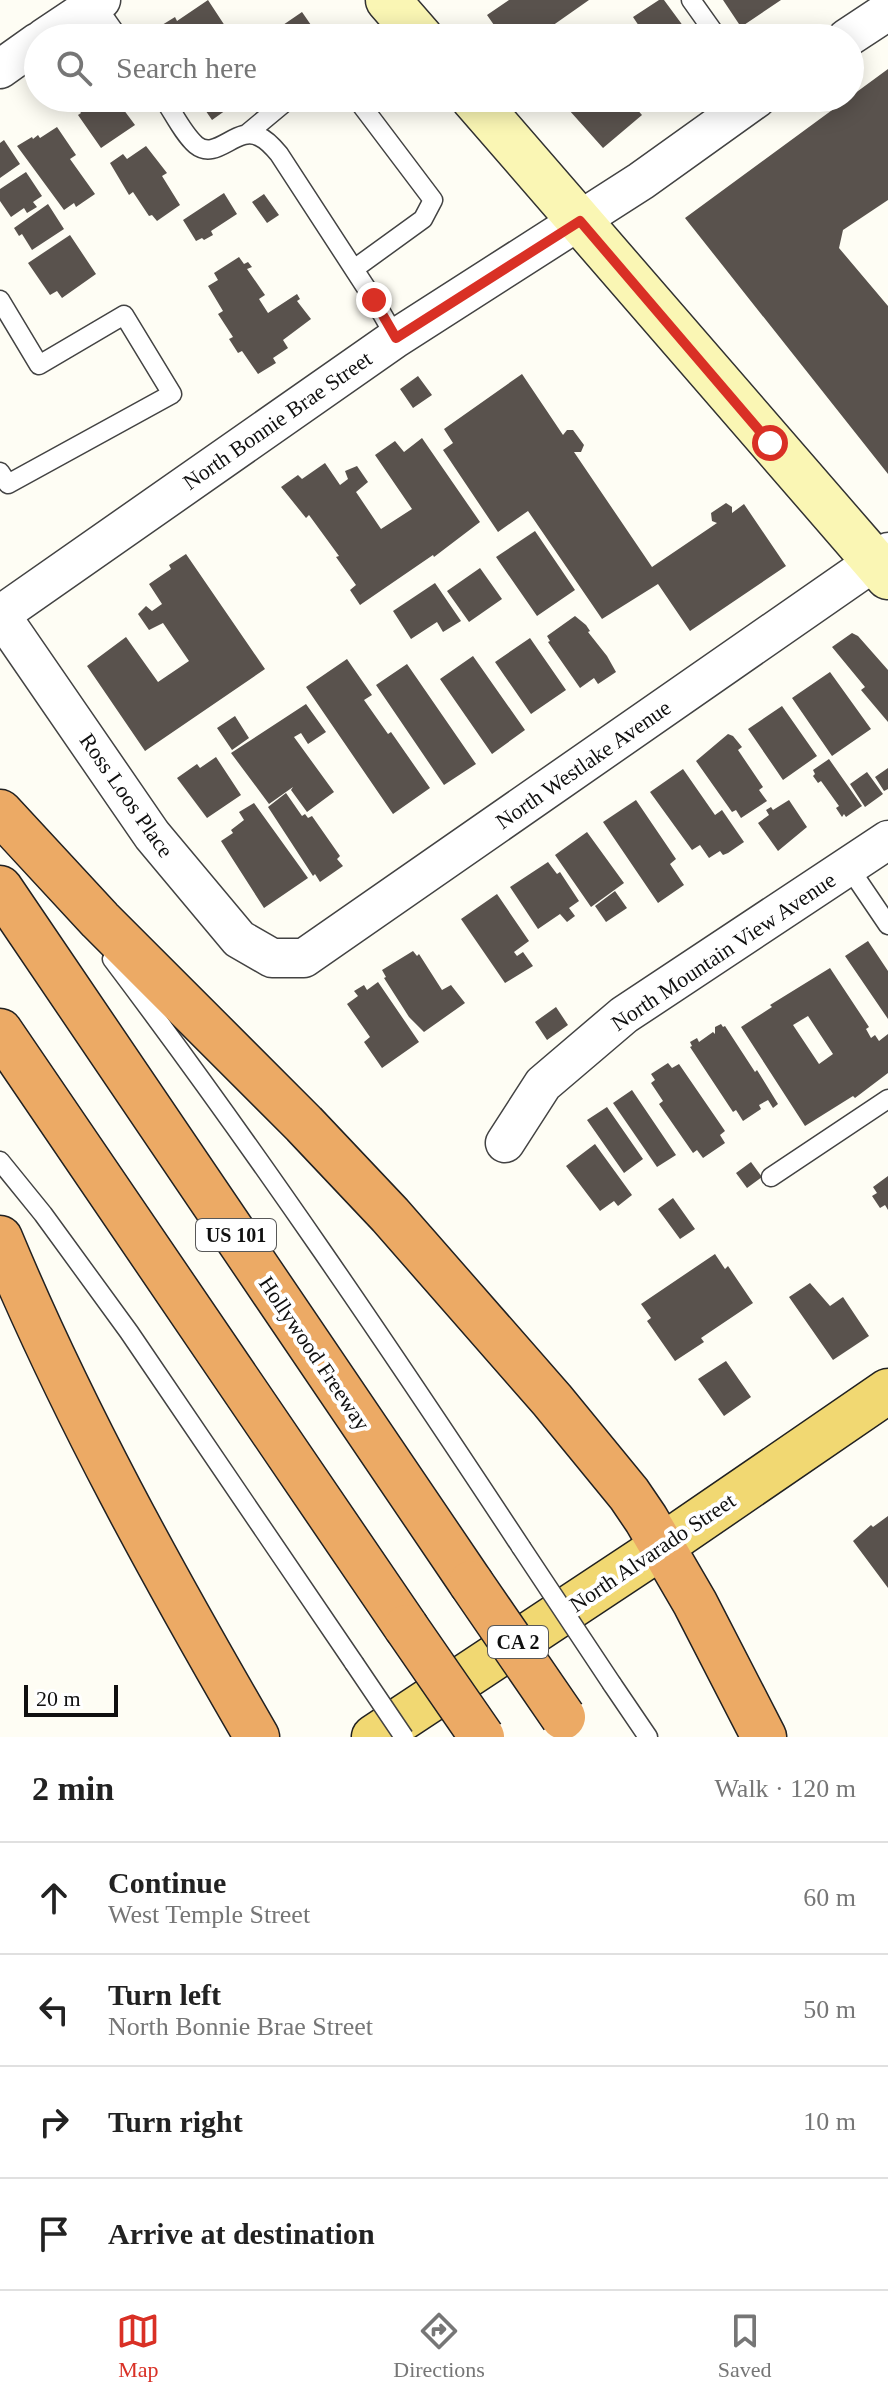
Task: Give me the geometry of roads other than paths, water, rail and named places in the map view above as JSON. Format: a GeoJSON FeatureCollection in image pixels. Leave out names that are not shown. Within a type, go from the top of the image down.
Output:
{"type":"FeatureCollection","features":[{"type":"Feature","properties":{"kind":"highway"},"geometry":{"type":"LineString","coordinates":[[8,820],[100,920],[293,1112],[390,1215],[562,1411],[629,1494],[695,1603],[764,1737]]}},
{"type":"Feature","properties":{"kind":"highway","name":"Hollywood Freeway"},"geometry":{"type":"LineString","coordinates":[[0,888],[570,1727]]}},
{"type":"Feature","properties":{"kind":"highway"},"geometry":{"type":"LineString","coordinates":[[0,1031],[482,1737]]}},
{"type":"Feature","properties":{"kind":"highway"},"geometry":{"type":"LineString","coordinates":[[0,1238],[48,1348],[96,1446],[257,1737]]}},
{"type":"Feature","properties":{"kind":"main road"},"geometry":{"type":"LineString","coordinates":[[388,0],[409,24]]}},
{"type":"Feature","properties":{"kind":"main road"},"geometry":{"type":"LineString","coordinates":[[485,112],[883,563]]}},
{"type":"Feature","properties":{"kind":"main road","name":"North Alvarado Street"},"geometry":{"type":"LineString","coordinates":[[374,1737],[888,1391]]}},
{"type":"Feature","properties":{"kind":"street"},"geometry":{"type":"LineString","coordinates":[[65,24],[98,2]]}},
{"type":"Feature","properties":{"kind":"street"},"geometry":{"type":"LineString","coordinates":[[864,27],[888,11]]}},
{"type":"Feature","properties":{"kind":"street"},"geometry":{"type":"LineString","coordinates":[[0,69],[24,52]]}},
{"type":"Feature","properties":{"kind":"street","name":"North Bonnie Brae Street"},"geometry":{"type":"LineString","coordinates":[[0,615],[396,338],[580,221],[737,112]]}},
{"type":"Feature","properties":{"kind":"street","name":"North Westlake Avenue"},"geometry":{"type":"LineString","coordinates":[[272,958],[304,958],[883,563]]}},
{"type":"Feature","properties":{"kind":"street","name":"Ross Loos Place"},"geometry":{"type":"LineString","coordinates":[[0,615],[152,835],[239,939],[272,958]]}},
{"type":"Feature","properties":{"kind":"street","name":"North Mountain View Avenue"},"geometry":{"type":"LineString","coordinates":[[505,1143],[543,1084],[624,1015],[888,840]]}},
{"type":"Feature","properties":{"kind":"lane"},"geometry":{"type":"LineString","coordinates":[[691,0],[708,24]]}},
{"type":"Feature","properties":{"kind":"lane"},"geometry":{"type":"LineString","coordinates":[[98,2],[111,24]]}},
{"type":"Feature","properties":{"kind":"lane"},"geometry":{"type":"LineString","coordinates":[[173,112],[195,144],[206,150],[216,149],[248,133],[273,112]]}},
{"type":"Feature","properties":{"kind":"lane"},"geometry":{"type":"LineString","coordinates":[[354,269],[423,219],[433,200],[367,112]]}},
{"type":"Feature","properties":{"kind":"lane"},"geometry":{"type":"LineString","coordinates":[[248,133],[260,136],[279,154],[396,338]]}},
{"type":"Feature","properties":{"kind":"lane"},"geometry":{"type":"LineString","coordinates":[[0,300],[39,365],[124,315],[172,394],[8,484],[0,472]]}},
{"type":"Feature","properties":{"kind":"lane"},"geometry":{"type":"LineString","coordinates":[[8,820],[217,1102],[420,1394],[648,1737]]}},
{"type":"Feature","properties":{"kind":"lane"},"geometry":{"type":"LineString","coordinates":[[848,866],[888,925]]}},
{"type":"Feature","properties":{"kind":"lane"},"geometry":{"type":"LineString","coordinates":[[771,1177],[888,1099]]}},
{"type":"Feature","properties":{"kind":"lane"},"geometry":{"type":"LineString","coordinates":[[0,1161],[43,1214],[129,1332],[404,1737]]}}]}
